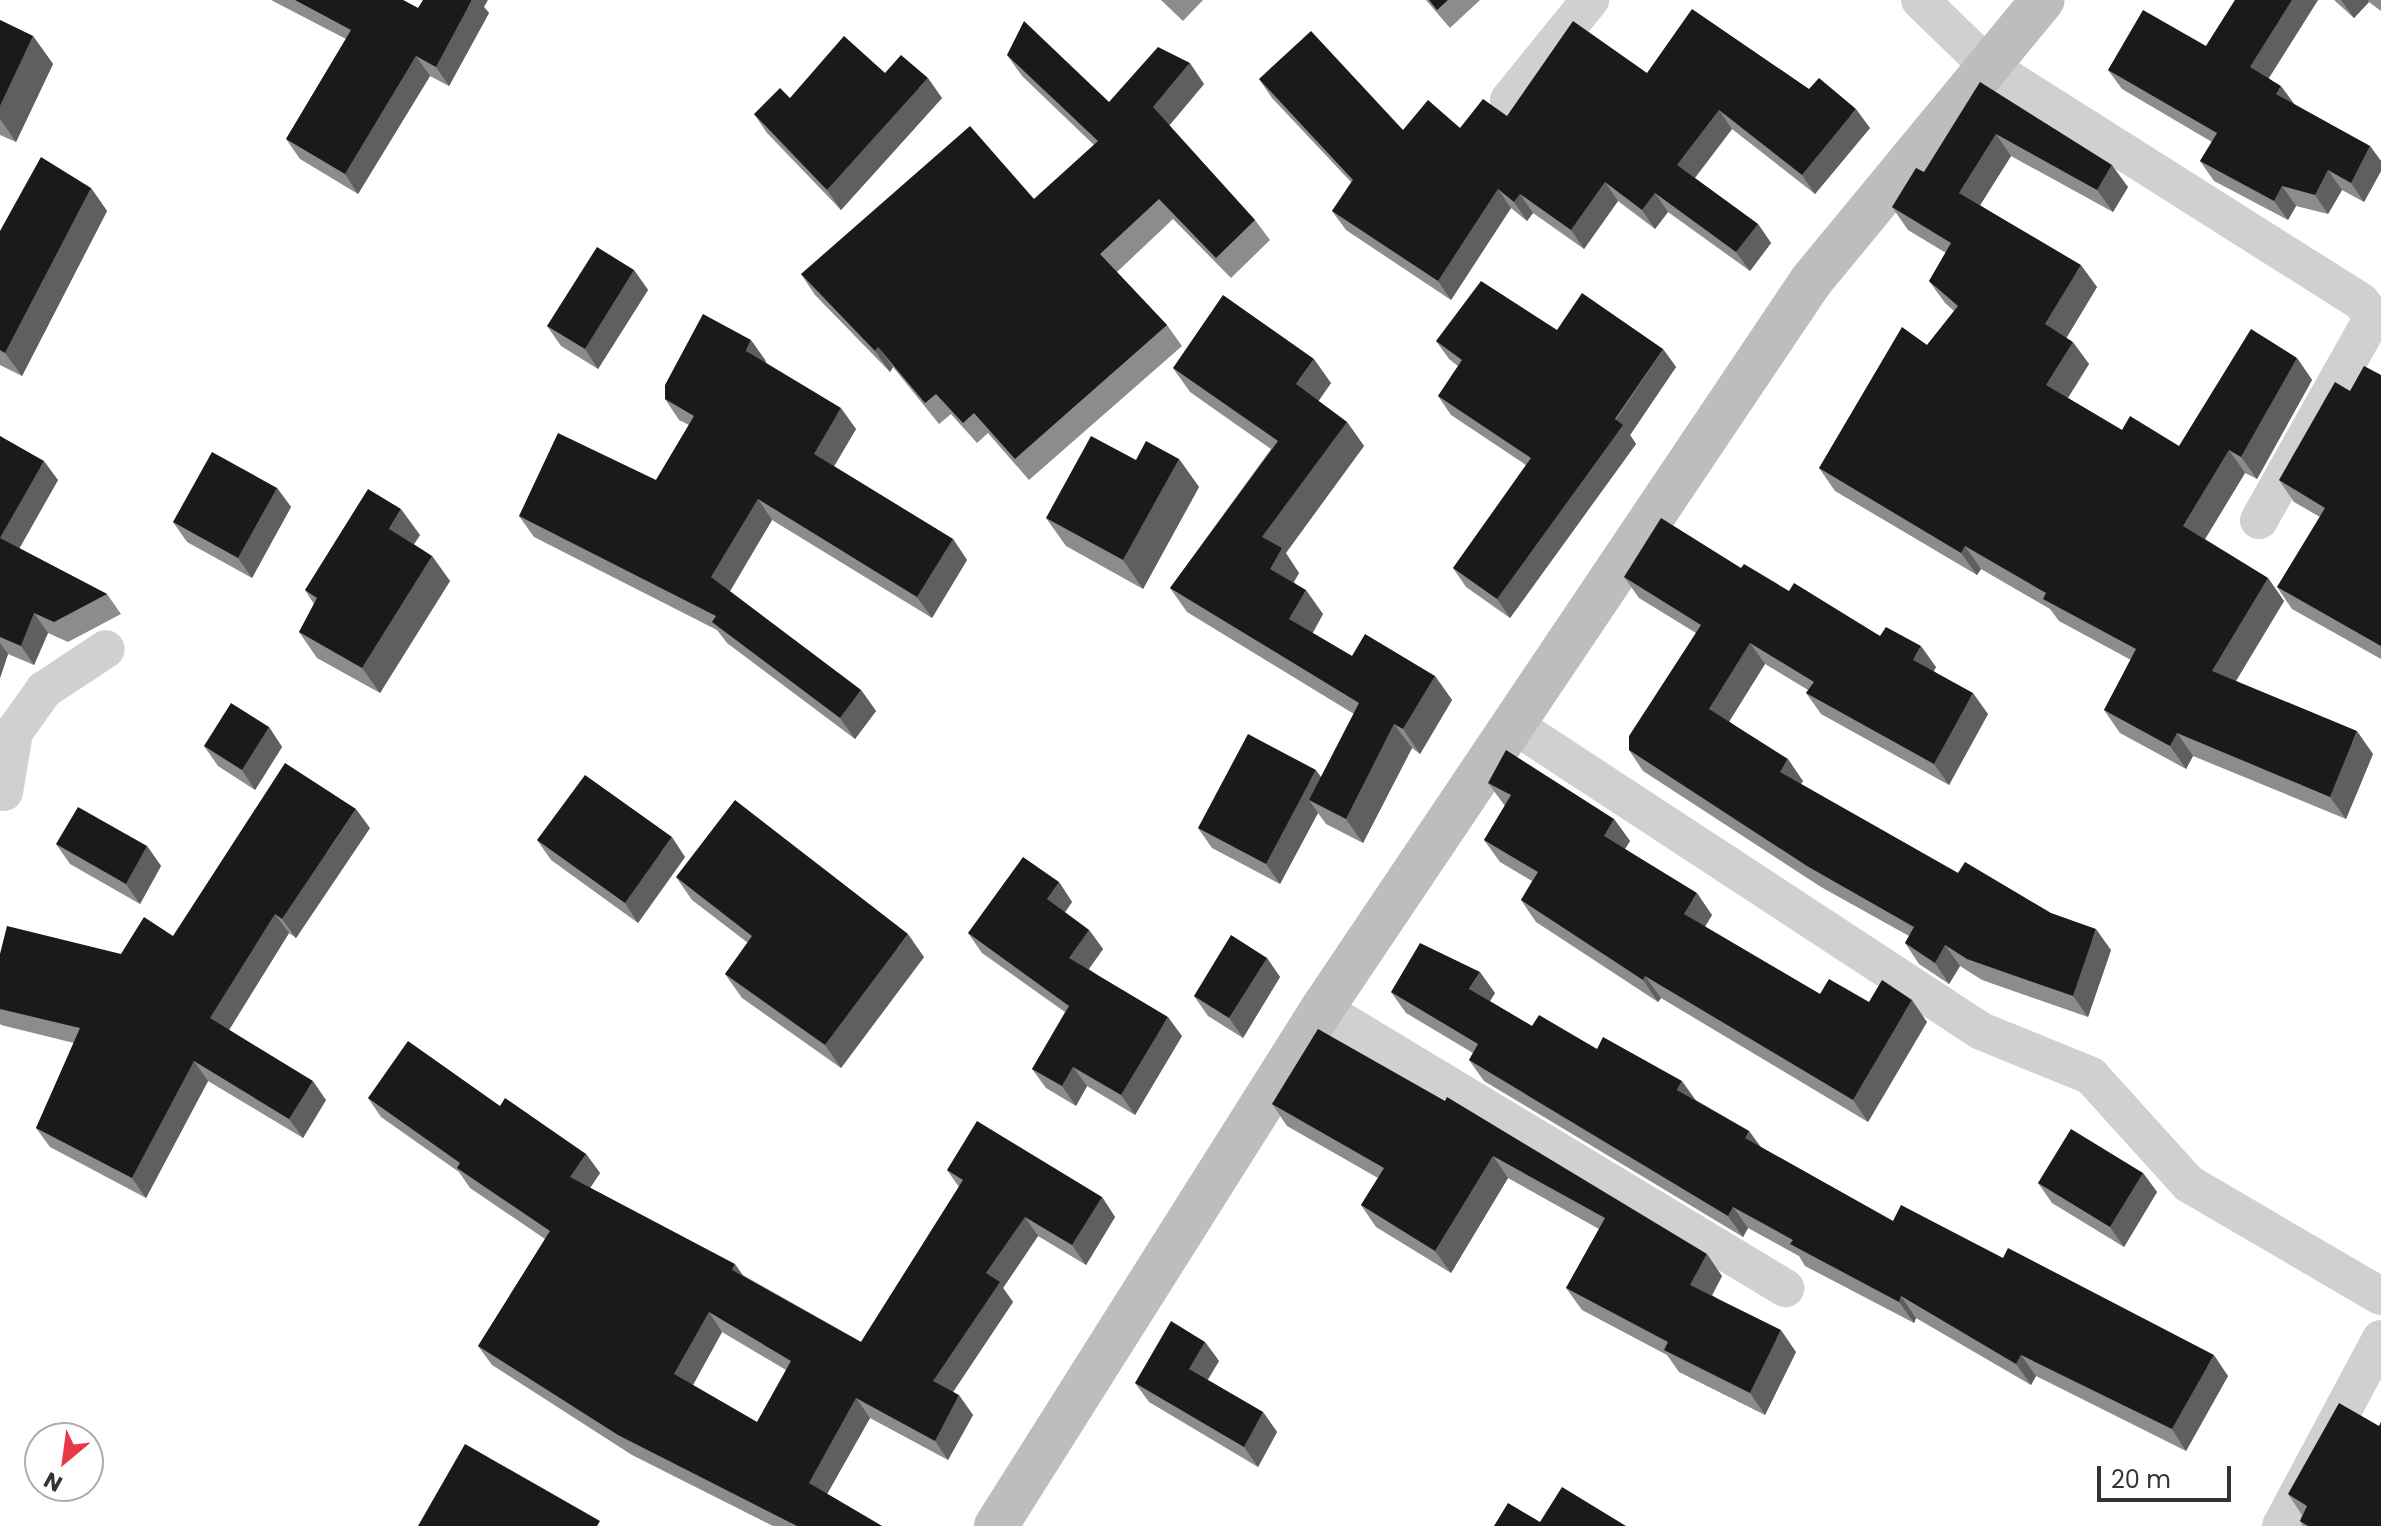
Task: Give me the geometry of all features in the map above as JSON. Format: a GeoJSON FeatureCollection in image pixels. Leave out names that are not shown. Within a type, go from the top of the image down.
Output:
{"type":"FeatureCollection","features":[{"type":"Feature","properties":{"kind":"main road"},"geometry":{"type":"LineString","coordinates":[[996,1526],[1322,1009],[1811,281],[2043,0]]}},
{"type":"Feature","properties":{"kind":"street"},"geometry":{"type":"LineString","coordinates":[[1509,100],[1590,0]]}},
{"type":"Feature","properties":{"kind":"street"},"geometry":{"type":"LineString","coordinates":[[1920,0],[1988,66],[2361,302],[2373,317],[2367,365],[2259,520]]}},
{"type":"Feature","properties":{"kind":"street"},"geometry":{"type":"LineString","coordinates":[[1,797],[14,732],[44,690],[106,649]]}},
{"type":"Feature","properties":{"kind":"street"},"geometry":{"type":"LineString","coordinates":[[1514,725],[1981,1031],[2091,1076],[2189,1184],[2381,1296]]}},
{"type":"Feature","properties":{"kind":"street"},"geometry":{"type":"LineString","coordinates":[[1322,1009],[1785,1288]]}},
{"type":"Feature","properties":{"kind":"street"},"geometry":{"type":"LineString","coordinates":[[2281,1526],[2381,1339]]}},
{"type":"Feature","properties":{"kind":"building"},"geometry":{"type":"Polygon","coordinates":[[[295,0],[403,0],[418,8],[423,0],[472,0],[436,67],[416,56],[345,174],[286,139],[351,30],[295,0]]]}},
{"type":"Feature","properties":{"kind":"building"},"geometry":{"type":"Polygon","coordinates":[[[1429,0],[1448,0],[1437,10],[1429,0]]]}},
{"type":"Feature","properties":{"kind":"building"},"geometry":{"type":"Polygon","coordinates":[[[2235,0],[2292,0],[2250,67],[2281,86],[2276,94],[2370,146],[2351,183],[2328,170],[2315,195],[2282,186],[2274,201],[2200,161],[2217,133],[2108,70],[2143,10],[2206,46],[2235,0]]]}},
{"type":"Feature","properties":{"kind":"building"},"geometry":{"type":"Polygon","coordinates":[[[1692,9],[1809,89],[1819,78],[1856,109],[1802,175],[1719,110],[1677,165],[1758,224],[1736,252],[1655,193],[1642,210],[1605,182],[1571,230],[1520,194],[1514,202],[1498,189],[1438,281],[1332,211],[1353,180],[1259,79],[1311,31],[1403,130],[1428,100],[1460,128],[1483,99],[1507,116],[1573,21],[1647,73],[1692,9]]]}},
{"type":"Feature","properties":{"kind":"building"},"geometry":{"type":"Polygon","coordinates":[[[0,20],[33,36],[0,106],[0,20]]]}},
{"type":"Feature","properties":{"kind":"building"},"geometry":{"type":"Polygon","coordinates":[[[1024,21],[1109,102],[1158,47],[1190,63],[1153,107],[1255,220],[1216,258],[1159,199],[1100,254],[1167,325],[1015,459],[974,413],[963,423],[936,394],[925,403],[878,347],[875,351],[801,274],[970,126],[1034,199],[1098,141],[1007,55],[1024,21]]]}},
{"type":"Feature","properties":{"kind":"building"},"geometry":{"type":"Polygon","coordinates":[[[844,36],[885,73],[901,55],[928,78],[827,190],[754,114],[780,88],[790,98],[844,36]]]}},
{"type":"Feature","properties":{"kind":"building"},"geometry":{"type":"Polygon","coordinates":[[[1980,82],[2112,165],[2097,190],[1996,134],[1959,193],[2081,265],[2045,324],[2073,342],[2046,385],[2122,430],[2130,416],[2179,446],[2251,329],[2297,358],[2241,457],[2229,450],[2183,526],[2268,578],[2212,671],[2357,731],[2330,797],[2177,733],[2170,746],[2104,710],[2136,649],[2043,599],[2046,593],[1965,546],[1961,553],[1819,468],[1902,327],[1927,345],[1958,306],[1929,281],[1951,243],[1892,207],[1916,168],[1924,172],[1980,82]]]}},
{"type":"Feature","properties":{"kind":"building"},"geometry":{"type":"Polygon","coordinates":[[[41,157],[91,188],[5,353],[0,350],[0,231],[41,157]]]}},
{"type":"Feature","properties":{"kind":"building"},"geometry":{"type":"Polygon","coordinates":[[[597,247],[634,270],[585,349],[547,326],[597,247]]]}},
{"type":"Feature","properties":{"kind":"building"},"geometry":{"type":"Polygon","coordinates":[[[1481,281],[1557,330],[1582,293],[1663,349],[1615,419],[1623,425],[1497,599],[1453,568],[1531,458],[1438,396],[1462,360],[1436,341],[1481,281]]]}},
{"type":"Feature","properties":{"kind":"building"},"geometry":{"type":"Polygon","coordinates":[[[1223,295],[1314,359],[1296,384],[1347,422],[1262,537],[1282,548],[1270,569],[1306,590],[1289,619],[1352,656],[1365,634],[1435,676],[1403,729],[1394,724],[1346,819],[1309,800],[1359,703],[1170,588],[1278,441],[1173,368],[1223,295]]]}},
{"type":"Feature","properties":{"kind":"building"},"geometry":{"type":"Polygon","coordinates":[[[703,314],[751,340],[746,351],[841,408],[814,454],[953,539],[917,597],[758,499],[711,577],[861,690],[840,718],[712,622],[716,616],[519,516],[558,433],[656,480],[694,416],[665,399],[665,385],[703,314]]]}},
{"type":"Feature","properties":{"kind":"building"},"geometry":{"type":"Polygon","coordinates":[[[2364,366],[2381,375],[2381,646],[2277,587],[2325,508],[2279,480],[2335,382],[2350,391],[2364,366]]]}},
{"type":"Feature","properties":{"kind":"building"},"geometry":{"type":"Polygon","coordinates":[[[0,436],[44,461],[0,538],[0,436]]]}},
{"type":"Feature","properties":{"kind":"building"},"geometry":{"type":"Polygon","coordinates":[[[1091,436],[1136,460],[1146,441],[1179,459],[1123,560],[1046,518],[1091,436]]]}},
{"type":"Feature","properties":{"kind":"building"},"geometry":{"type":"Polygon","coordinates":[[[212,452],[277,488],[238,558],[173,522],[212,452]]]}},
{"type":"Feature","properties":{"kind":"building"},"geometry":{"type":"Polygon","coordinates":[[[368,489],[401,509],[389,529],[432,556],[362,668],[299,632],[317,598],[305,590],[368,489]]]}},
{"type":"Feature","properties":{"kind":"building"},"geometry":{"type":"Polygon","coordinates":[[[1661,518],[1741,568],[1744,564],[1789,591],[1794,583],[1880,636],[1886,627],[1921,646],[1913,660],[1973,693],[1934,764],[1806,693],[1814,682],[1750,643],[1709,709],[1788,759],[1780,772],[1958,873],[1965,862],[2051,913],[2096,929],[2073,996],[1967,959],[1945,945],[1935,963],[1905,943],[1914,927],[1807,866],[1629,750],[1629,736],[1701,625],[1624,577],[1661,518]]]}},
{"type":"Feature","properties":{"kind":"building"},"geometry":{"type":"Polygon","coordinates":[[[0,538],[107,594],[54,622],[34,613],[21,646],[0,637],[0,538]]]}},
{"type":"Feature","properties":{"kind":"building"},"geometry":{"type":"Polygon","coordinates":[[[231,703],[269,727],[242,770],[204,746],[231,703]]]}},
{"type":"Feature","properties":{"kind":"building"},"geometry":{"type":"Polygon","coordinates":[[[1248,734],[1316,770],[1266,864],[1198,828],[1248,734]]]}},
{"type":"Feature","properties":{"kind":"building"},"geometry":{"type":"Polygon","coordinates":[[[1506,750],[1614,819],[1604,836],[1697,893],[1684,914],[1820,994],[1829,979],[1869,1002],[1882,980],[1912,1000],[1853,1100],[1645,976],[1643,980],[1521,900],[1538,872],[1484,840],[1511,795],[1488,783],[1506,750]]]}},
{"type":"Feature","properties":{"kind":"building"},"geometry":{"type":"Polygon","coordinates":[[[285,763],[356,809],[282,919],[275,914],[210,1018],[313,1081],[289,1119],[194,1061],[132,1178],[36,1128],[80,1028],[0,1009],[0,954],[7,926],[121,954],[144,917],[173,936],[285,763]]]}},
{"type":"Feature","properties":{"kind":"building"},"geometry":{"type":"Polygon","coordinates":[[[585,775],[672,837],[625,903],[537,840],[585,775]]]}},
{"type":"Feature","properties":{"kind":"building"},"geometry":{"type":"Polygon","coordinates":[[[735,800],[908,934],[825,1045],[725,974],[752,936],[676,877],[735,800]]]}},
{"type":"Feature","properties":{"kind":"building"},"geometry":{"type":"Polygon","coordinates":[[[78,807],[147,846],[126,884],[56,844],[78,807]]]}},
{"type":"Feature","properties":{"kind":"building"},"geometry":{"type":"Polygon","coordinates":[[[1023,857],[1059,882],[1047,899],[1089,930],[1069,958],[1168,1017],[1121,1095],[1073,1067],[1062,1086],[1032,1069],[1069,1006],[968,933],[1023,857]]]}},
{"type":"Feature","properties":{"kind":"building"},"geometry":{"type":"Polygon","coordinates":[[[1231,935],[1267,958],[1229,1018],[1194,996],[1231,935]]]}},
{"type":"Feature","properties":{"kind":"building"},"geometry":{"type":"Polygon","coordinates":[[[1420,943],[1480,972],[1469,989],[1532,1026],[1539,1015],[1597,1049],[1603,1037],[1682,1081],[1677,1090],[1749,1131],[1745,1138],[1893,1221],[1901,1205],[2003,1258],[2008,1248],[2214,1355],[2172,1429],[2021,1355],[2016,1364],[1901,1296],[1899,1302],[1790,1244],[1793,1240],[1733,1207],[1728,1216],[1469,1060],[1478,1044],[1391,992],[1420,943]]]}},
{"type":"Feature","properties":{"kind":"building"},"geometry":{"type":"Polygon","coordinates":[[[1318,1029],[1445,1101],[1447,1097],[1707,1254],[1690,1285],[1781,1330],[1750,1393],[1664,1350],[1668,1342],[1566,1288],[1605,1218],[1493,1156],[1435,1251],[1361,1205],[1384,1168],[1272,1104],[1318,1029]]]}},
{"type":"Feature","properties":{"kind":"building"},"geometry":{"type":"Polygon","coordinates":[[[408,1041],[500,1106],[505,1098],[586,1154],[570,1177],[735,1264],[732,1270],[861,1342],[963,1180],[947,1170],[977,1121],[1102,1197],[1072,1245],[1025,1217],[986,1273],[1000,1282],[933,1381],[959,1395],[935,1441],[856,1398],[809,1483],[882,1526],[797,1526],[618,1435],[478,1346],[550,1231],[457,1168],[460,1163],[368,1098],[408,1041]],[[709,1312],[674,1374],[757,1422],[791,1361],[709,1312]]]}},
{"type":"Feature","properties":{"kind":"building"},"geometry":{"type":"Polygon","coordinates":[[[2071,1129],[2143,1173],[2110,1227],[2038,1183],[2071,1129]]]}},
{"type":"Feature","properties":{"kind":"building"},"geometry":{"type":"Polygon","coordinates":[[[1171,1321],[1205,1342],[1189,1369],[1263,1412],[1244,1447],[1135,1383],[1171,1321]]]}},
{"type":"Feature","properties":{"kind":"building"},"geometry":{"type":"Polygon","coordinates":[[[2339,1403],[2379,1426],[2381,1422],[2381,1526],[2308,1526],[2300,1521],[2307,1506],[2288,1494],[2339,1403]]]}},
{"type":"Feature","properties":{"kind":"building"},"geometry":{"type":"Polygon","coordinates":[[[465,1444],[600,1521],[597,1526],[418,1526],[465,1444]]]}},
{"type":"Feature","properties":{"kind":"building"},"geometry":{"type":"Polygon","coordinates":[[[1562,1487],[1626,1526],[1494,1526],[1508,1503],[1540,1522],[1562,1487]]]}}]}
